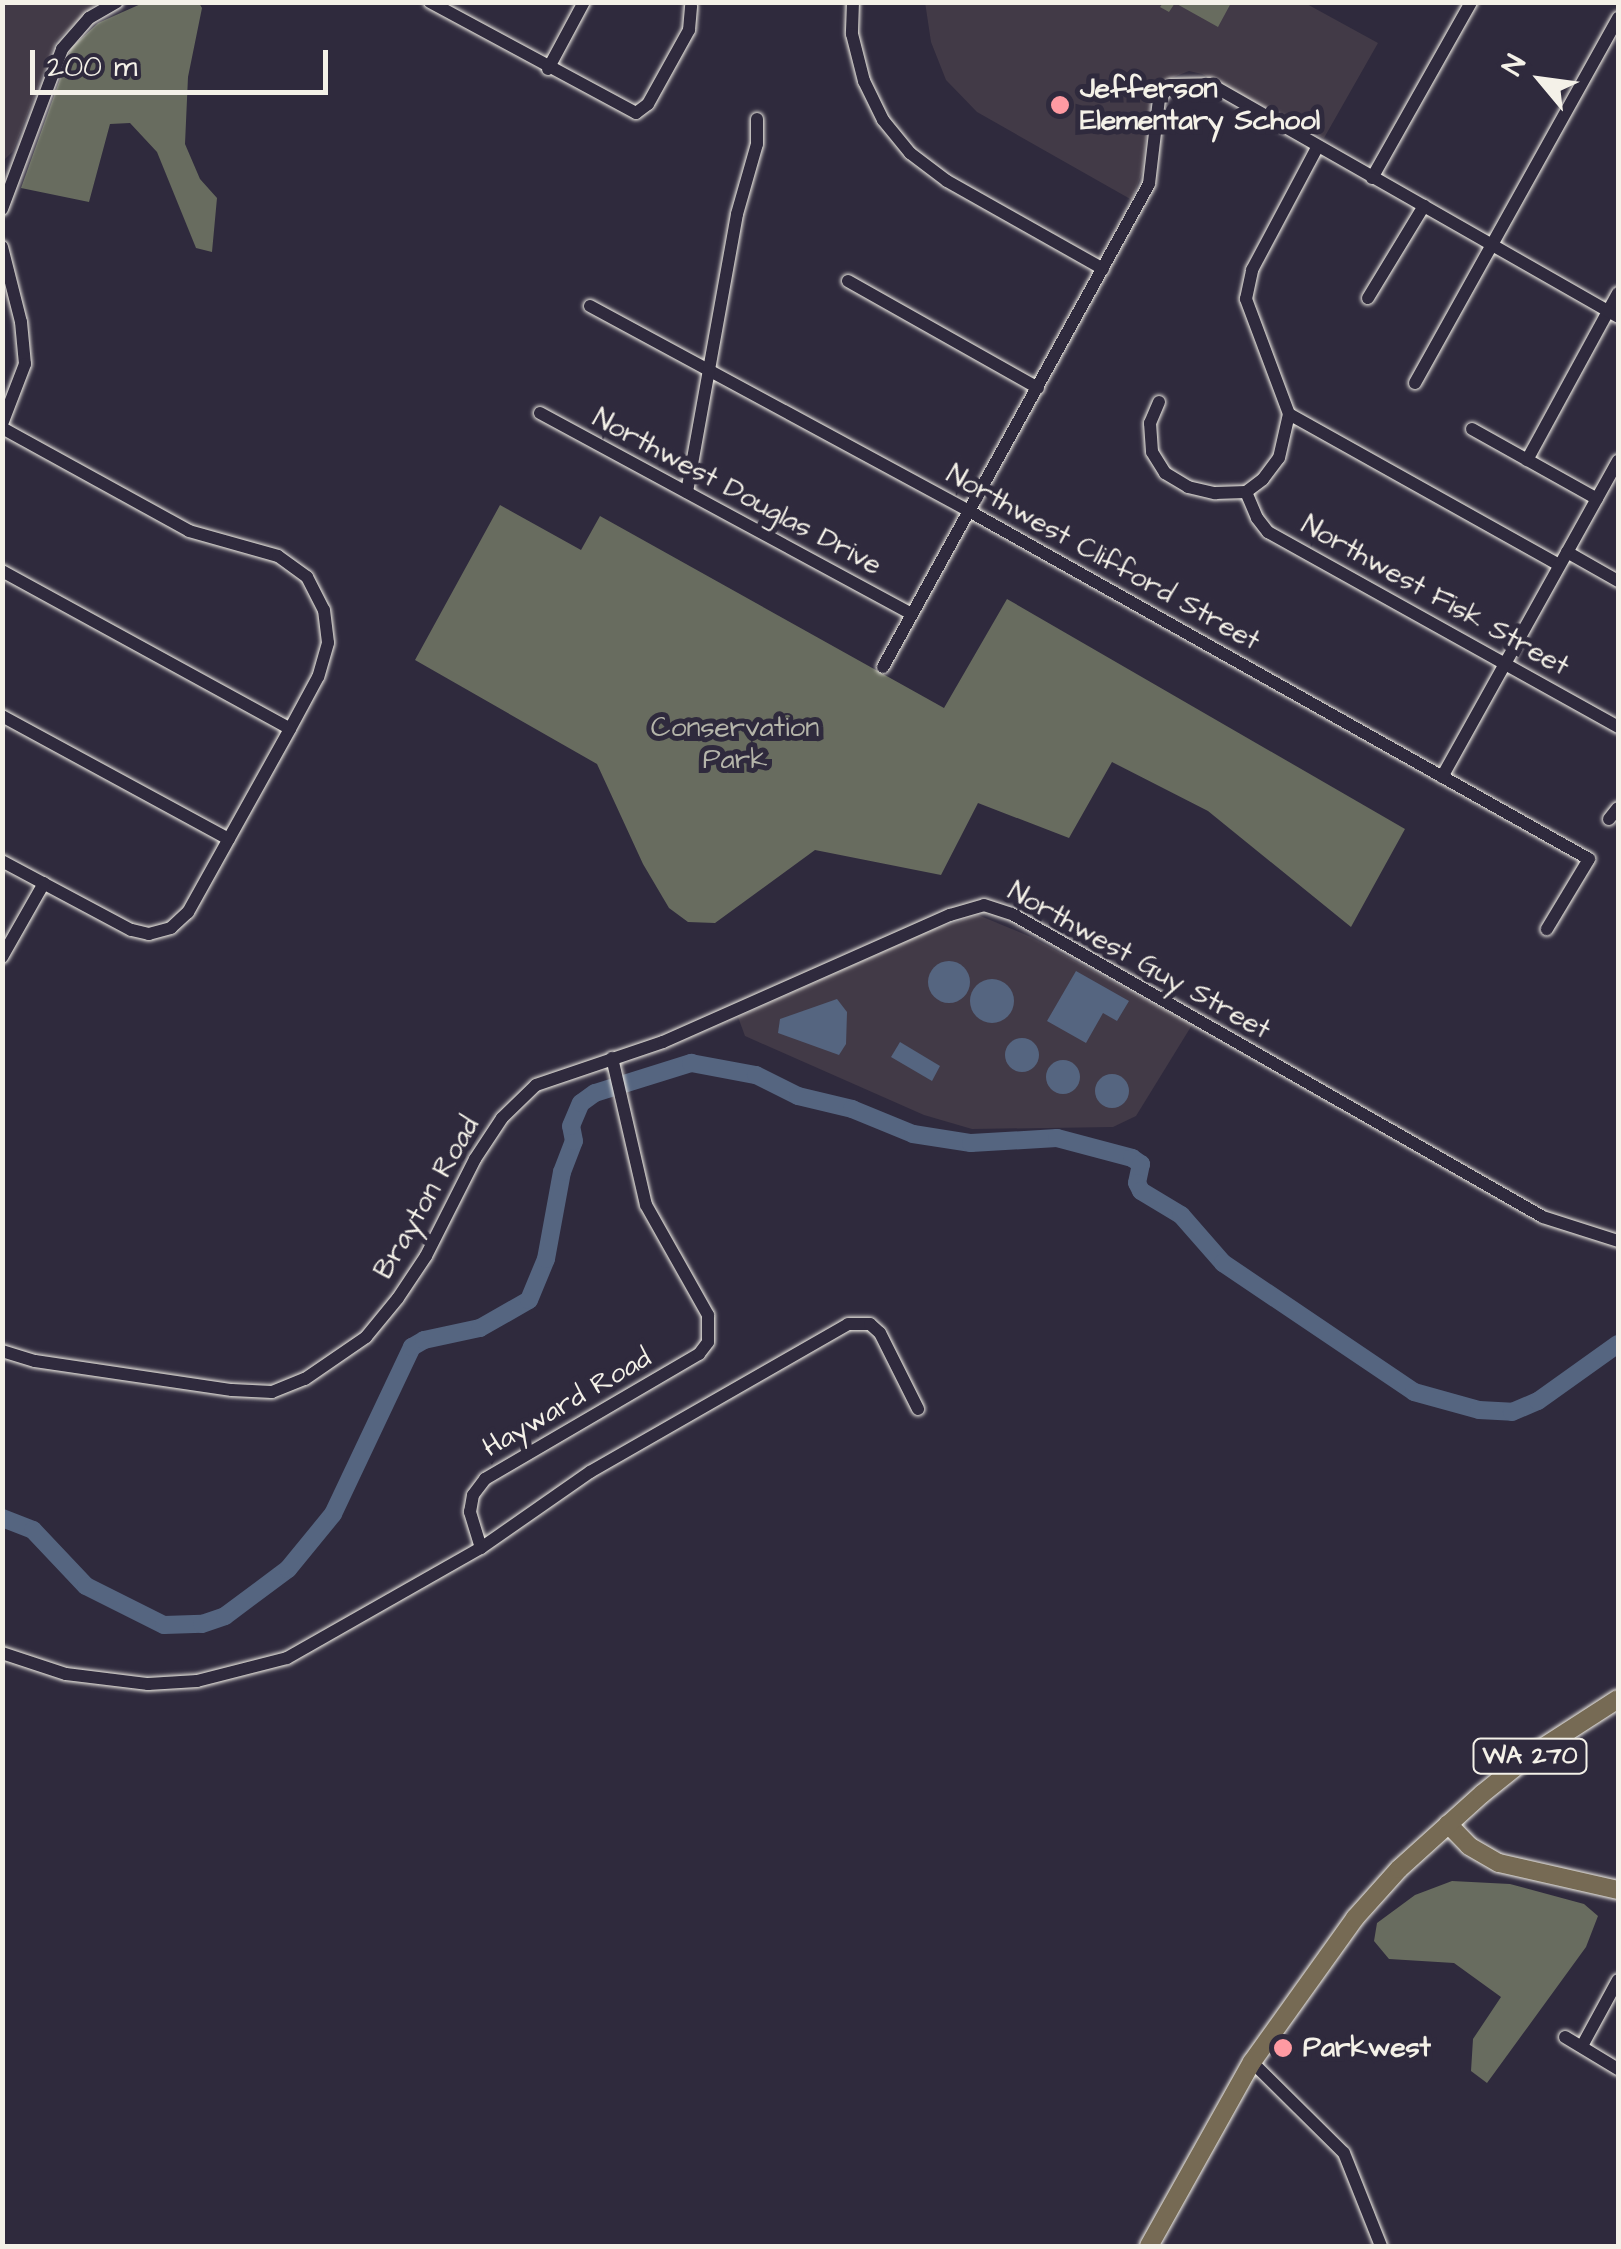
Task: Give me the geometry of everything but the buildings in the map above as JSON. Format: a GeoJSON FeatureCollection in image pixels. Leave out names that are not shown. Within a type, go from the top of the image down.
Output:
{"type":"FeatureCollection","features":[{"type":"Feature","properties":{"kind":"main road","name":"WA 270"},"geometry":{"type":"LineString","coordinates":[[1149,2246],[1252,2062],[1355,1918],[1448,1824],[1528,1757],[1618,1699]]}},
{"type":"Feature","properties":{"kind":"main road"},"geometry":{"type":"LineString","coordinates":[[1448,1824],[1469,1846],[1499,1863],[1618,1890]]}},
{"type":"Feature","properties":{"kind":"street"},"geometry":{"type":"LineString","coordinates":[[2,209],[62,49],[89,18],[116,2]]}},
{"type":"Feature","properties":{"kind":"street"},"geometry":{"type":"LineString","coordinates":[[430,2],[636,113],[648,104],[689,30],[691,6]]}},
{"type":"Feature","properties":{"kind":"street"},"geometry":{"type":"LineString","coordinates":[[548,68],[584,2]]}},
{"type":"Feature","properties":{"kind":"street"},"geometry":{"type":"LineString","coordinates":[[852,2],[852,34],[864,81],[883,120],[910,153],[946,181],[1103,269]]}},
{"type":"Feature","properties":{"kind":"street"},"geometry":{"type":"LineString","coordinates":[[1372,178],[1471,2]]}},
{"type":"Feature","properties":{"kind":"street"},"geometry":{"type":"LineString","coordinates":[[1415,382],[1618,18]]}},
{"type":"Feature","properties":{"kind":"street"},"geometry":{"type":"LineString","coordinates":[[882,667],[1149,184],[1159,99],[1171,85],[1210,84],[1613,314]]}},
{"type":"Feature","properties":{"kind":"street"},"geometry":{"type":"LineString","coordinates":[[687,492],[738,214],[757,144],[756,120]]}},
{"type":"Feature","properties":{"kind":"street"},"geometry":{"type":"LineString","coordinates":[[1159,402],[1150,423],[1152,452],[1165,474],[1215,494],[1246,492],[1263,480],[1279,458],[1289,414],[1246,299],[1252,270],[1318,146]]}},
{"type":"Feature","properties":{"kind":"street"},"geometry":{"type":"LineString","coordinates":[[1368,298],[1424,206]]}},
{"type":"Feature","properties":{"kind":"street"},"geometry":{"type":"LineString","coordinates":[[2,247],[22,322],[24,364],[2,426],[189,531],[278,556],[307,578],[324,610],[328,642],[318,677],[188,912],[171,928],[150,934],[130,930],[2,861]]}},
{"type":"Feature","properties":{"kind":"street"},"geometry":{"type":"LineString","coordinates":[[848,281],[1038,388]]}},
{"type":"Feature","properties":{"kind":"street"},"geometry":{"type":"LineString","coordinates":[[1527,460],[1613,314],[1618,293]]}},
{"type":"Feature","properties":{"kind":"street","name":"Northwest Clifford Street"},"geometry":{"type":"LineString","coordinates":[[590,306],[969,511],[1589,859],[1547,929]]}},
{"type":"Feature","properties":{"kind":"street","name":"Northwest Douglas Drive"},"geometry":{"type":"LineString","coordinates":[[540,413],[910,614]]}},
{"type":"Feature","properties":{"kind":"street"},"geometry":{"type":"LineString","coordinates":[[1289,414],[1558,565]]}},
{"type":"Feature","properties":{"kind":"street"},"geometry":{"type":"LineString","coordinates":[[1472,430],[1597,499]]}},
{"type":"Feature","properties":{"kind":"street"},"geometry":{"type":"LineString","coordinates":[[1442,776],[1618,461]]}},
{"type":"Feature","properties":{"kind":"street","name":"Northwest Fisk Street"},"geometry":{"type":"LineString","coordinates":[[1246,492],[1268,532],[1618,727]]}},
{"type":"Feature","properties":{"kind":"street"},"geometry":{"type":"LineString","coordinates":[[1567,552],[1618,580]]}},
{"type":"Feature","properties":{"kind":"street"},"geometry":{"type":"LineString","coordinates":[[2,571],[290,728]]}},
{"type":"Feature","properties":{"kind":"street"},"geometry":{"type":"LineString","coordinates":[[2,716],[229,839]]}},
{"type":"Feature","properties":{"kind":"street"},"geometry":{"type":"LineString","coordinates":[[2,957],[44,884]]}},
{"type":"Feature","properties":{"kind":"street","name":"Northwest Guy Street"},"geometry":{"type":"LineString","coordinates":[[614,1064],[950,915],[984,905],[1012,914],[1569,1228],[1618,1241]]}},
{"type":"Feature","properties":{"kind":"street","name":"Hayward Road"},"geometry":{"type":"LineString","coordinates":[[481,1548],[470,1512],[473,1495],[485,1480],[699,1354],[708,1342],[708,1315],[646,1205],[614,1064]]}},
{"type":"Feature","properties":{"kind":"street","name":"Brayton Road"},"geometry":{"type":"LineString","coordinates":[[2,1350],[35,1361],[232,1390],[272,1392],[305,1379],[366,1337],[398,1298],[502,1118],[536,1085],[614,1064]]}},
{"type":"Feature","properties":{"kind":"street"},"geometry":{"type":"LineString","coordinates":[[2,1653],[66,1674],[148,1684],[241,1673],[287,1658],[341,1631],[481,1548],[590,1472],[848,1324],[870,1324],[880,1333],[918,1409]]}},
{"type":"Feature","properties":{"kind":"street"},"geometry":{"type":"LineString","coordinates":[[1582,2046],[1618,1980]]}},
{"type":"Feature","properties":{"kind":"street"},"geometry":{"type":"LineString","coordinates":[[1565,2037],[1618,2069]]}},
{"type":"Feature","properties":{"kind":"street"},"geometry":{"type":"LineString","coordinates":[[1252,2062],[1344,2153],[1381,2246]]}},
{"type":"Feature","properties":{"kind":"shaded area","name":"Jefferson Elementary School"},"geometry":{"type":"Polygon","coordinates":[[[925,2],[1305,3],[1378,43],[1324,138],[1202,74],[1189,71],[1166,80],[1151,98],[1142,172],[1132,200],[977,112],[946,80],[931,42],[925,2]]]}},
{"type":"Feature","properties":{"kind":"shaded area"},"geometry":{"type":"Polygon","coordinates":[[[3,3],[97,3],[56,41],[13,151],[3,161],[3,3]]]}},
{"type":"Feature","properties":{"kind":"shaded area"},"geometry":{"type":"Polygon","coordinates":[[[978,915],[1031,937],[1192,1025],[1136,1116],[1113,1127],[972,1129],[924,1115],[745,1036],[738,1017],[929,931],[978,915]]]}},
{"type":"Feature","properties":{"kind":"green space"},"geometry":{"type":"Polygon","coordinates":[[[1163,2],[1231,3],[1218,27],[1175,3],[1169,12],[1160,7],[1163,2]]]}},
{"type":"Feature","properties":{"kind":"green space"},"geometry":{"type":"Polygon","coordinates":[[[143,3],[199,3],[202,8],[188,77],[185,144],[200,179],[217,198],[212,252],[196,248],[157,152],[130,123],[110,124],[89,202],[21,188],[71,48],[98,23],[143,3]]]}},
{"type":"Feature","properties":{"kind":"green space","name":"Conservation Park"},"geometry":{"type":"Polygon","coordinates":[[[500,505],[581,550],[600,516],[944,708],[1007,599],[1405,829],[1351,927],[1208,811],[1112,762],[1069,838],[978,803],[941,875],[815,850],[715,923],[688,922],[669,908],[643,864],[597,764],[415,660],[500,505]]]}},
{"type":"Feature","properties":{"kind":"green space"},"geometry":{"type":"Polygon","coordinates":[[[1452,1881],[1510,1884],[1584,1904],[1598,1916],[1586,1947],[1487,2083],[1471,2071],[1473,2039],[1501,1997],[1454,1963],[1389,1959],[1374,1941],[1377,1923],[1415,1895],[1452,1881]]]}},
{"type":"Feature","properties":{"kind":"water"},"geometry":{"type":"Polygon","coordinates":[[[949,961],[964,967],[970,982],[964,997],[949,1003],[934,997],[928,982],[934,967],[949,961]]]}},
{"type":"Feature","properties":{"kind":"water"},"geometry":{"type":"Polygon","coordinates":[[[1076,971],[1129,1001],[1117,1021],[1103,1013],[1086,1043],[1047,1021],[1076,971]]]}},
{"type":"Feature","properties":{"kind":"water"},"geometry":{"type":"Polygon","coordinates":[[[992,979],[1008,985],[1014,1001],[1008,1017],[992,1023],[976,1017],[970,1001],[976,985],[992,979]]]}},
{"type":"Feature","properties":{"kind":"water"},"geometry":{"type":"Polygon","coordinates":[[[837,999],[847,1012],[846,1044],[839,1055],[778,1033],[780,1019],[837,999]]]}},
{"type":"Feature","properties":{"kind":"water"},"geometry":{"type":"Polygon","coordinates":[[[1022,1038],[1034,1043],[1039,1055],[1034,1067],[1022,1072],[1010,1067],[1005,1055],[1010,1043],[1022,1038]]]}},
{"type":"Feature","properties":{"kind":"water"},"geometry":{"type":"Polygon","coordinates":[[[900,1042],[940,1066],[932,1081],[891,1057],[900,1042]]]}},
{"type":"Feature","properties":{"kind":"water"},"geometry":{"type":"Polygon","coordinates":[[[1063,1060],[1075,1065],[1080,1077],[1075,1089],[1063,1094],[1051,1089],[1046,1077],[1051,1065],[1063,1060]]]}},
{"type":"Feature","properties":{"kind":"water"},"geometry":{"type":"Polygon","coordinates":[[[1112,1074],[1124,1079],[1129,1091],[1124,1103],[1112,1108],[1100,1103],[1095,1091],[1100,1079],[1112,1074]]]}},
{"type":"Feature","properties":{"kind":"waterway"},"geometry":{"type":"LineString","coordinates":[[2,1518],[33,1530],[86,1586],[164,1625],[202,1624],[225,1616],[288,1569],[333,1514],[412,1347],[424,1340],[480,1328],[529,1300],[546,1259],[562,1172],[574,1141],[571,1126],[581,1103],[595,1093],[691,1063],[756,1075],[798,1096],[852,1109],[913,1134],[971,1143],[1057,1138],[1132,1158],[1141,1164],[1137,1183],[1141,1191],[1181,1215],[1223,1263],[1414,1392],[1479,1410],[1512,1412],[1538,1401],[1618,1344]]}},
{"type":"Feature","properties":{"kind":"place","name":"Jefferson Elementary School"},"geometry":{"type":"Point","coordinates":[1060,105]}},
{"type":"Feature","properties":{"kind":"place","name":"Parkwest"},"geometry":{"type":"Point","coordinates":[1283,2048]}}]}
